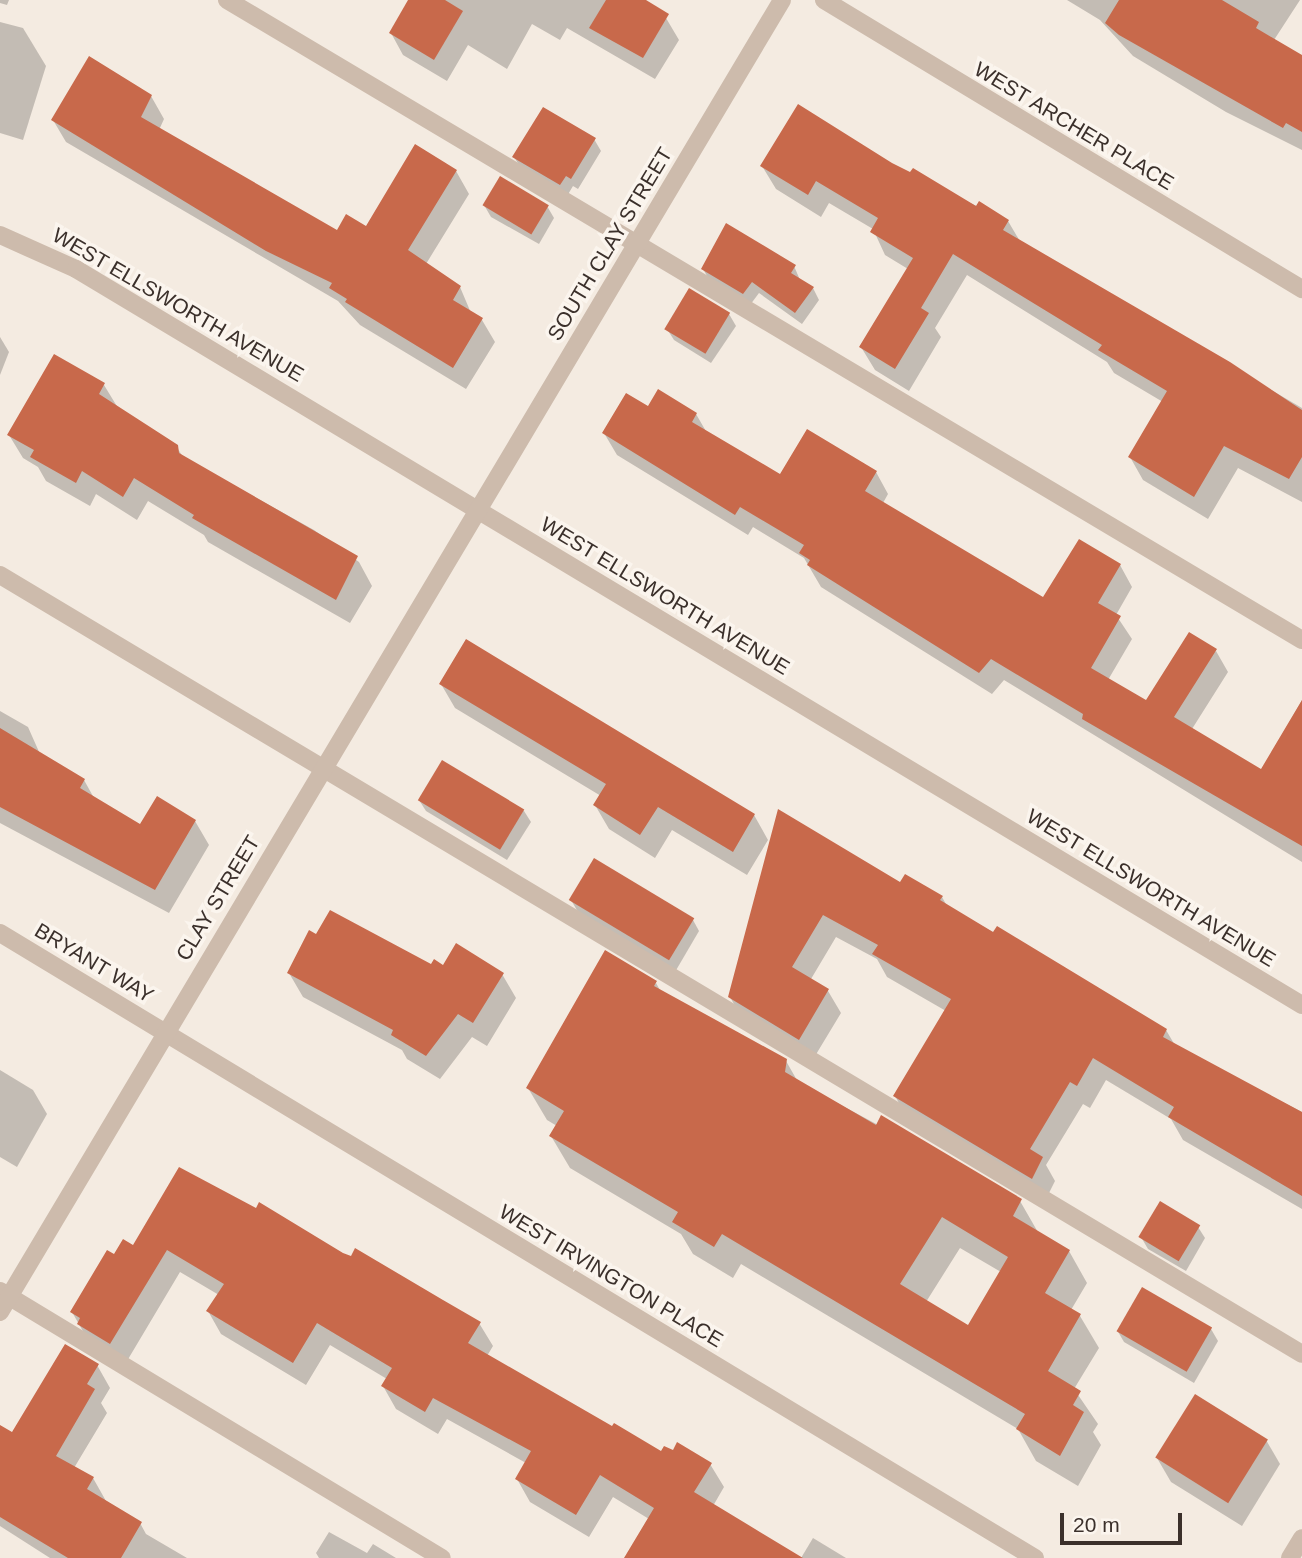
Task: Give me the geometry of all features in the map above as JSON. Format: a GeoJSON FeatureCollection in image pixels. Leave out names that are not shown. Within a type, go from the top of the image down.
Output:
{"type":"FeatureCollection","features":[{"type":"Feature","properties":{"kind":"street"},"geometry":{"type":"LineString","coordinates":[[228,0],[1302,640]]}},
{"type":"Feature","properties":{"kind":"street","name":"SOUTH CLAY STREET"},"geometry":{"type":"LineString","coordinates":[[477,510],[782,0]]}},
{"type":"Feature","properties":{"kind":"street","name":"WEST ARCHER PLACE"},"geometry":{"type":"LineString","coordinates":[[824,0],[1302,289]]}},
{"type":"Feature","properties":{"kind":"street","name":"WEST ELLSWORTH AVENUE"},"geometry":{"type":"LineString","coordinates":[[0,235],[76,269],[1302,1005]]}},
{"type":"Feature","properties":{"kind":"street","name":"CLAY STREET"},"geometry":{"type":"LineString","coordinates":[[3,1300],[477,510]]}},
{"type":"Feature","properties":{"kind":"street"},"geometry":{"type":"LineString","coordinates":[[0,575],[1302,1354]]}},
{"type":"Feature","properties":{"kind":"street","name":"BRYANT WAY"},"geometry":{"type":"LineString","coordinates":[[0,933],[164,1032]]}},
{"type":"Feature","properties":{"kind":"street","name":"WEST IRVINGTON PLACE"},"geometry":{"type":"LineString","coordinates":[[164,1032],[1035,1558]]}},
{"type":"Feature","properties":{"kind":"street"},"geometry":{"type":"LineString","coordinates":[[3,1300],[442,1558]]}},
{"type":"Feature","properties":{"kind":"street"},"geometry":{"type":"LineString","coordinates":[[1290,1558],[1302,1538]]}},
{"type":"Feature","properties":{"kind":"building"},"geometry":{"type":"Polygon","coordinates":[[[408,0],[445,0],[463,11],[434,60],[389,33],[408,0]]]}},
{"type":"Feature","properties":{"kind":"building"},"geometry":{"type":"Polygon","coordinates":[[[606,0],[646,0],[669,14],[643,58],[589,28],[606,0]]]}},
{"type":"Feature","properties":{"kind":"building"},"geometry":{"type":"Polygon","coordinates":[[[1119,0],[1222,0],[1259,22],[1256,28],[1302,55],[1302,132],[1286,123],[1283,128],[1119,35],[1105,23],[1119,0]]]}},
{"type":"Feature","properties":{"kind":"building"},"geometry":{"type":"Polygon","coordinates":[[[89,56],[152,95],[141,117],[337,230],[346,214],[366,226],[415,144],[457,170],[408,250],[461,286],[453,300],[483,318],[453,368],[345,302],[347,299],[329,288],[332,283],[266,251],[51,120],[89,56]]]}},
{"type":"Feature","properties":{"kind":"building"},"geometry":{"type":"Polygon","coordinates":[[[798,104],[892,163],[910,172],[913,168],[976,206],[979,201],[1009,220],[1003,230],[1230,362],[1302,410],[1302,457],[1289,479],[1224,446],[1194,497],[1128,457],[1167,391],[1098,350],[1102,345],[953,254],[921,308],[929,313],[895,369],[859,347],[913,258],[870,232],[878,218],[816,181],[808,195],[760,166],[798,104]]]}},
{"type":"Feature","properties":{"kind":"building"},"geometry":{"type":"Polygon","coordinates":[[[543,107],[596,138],[571,179],[566,176],[560,185],[512,157],[543,107]]]}},
{"type":"Feature","properties":{"kind":"building"},"geometry":{"type":"Polygon","coordinates":[[[500,176],[549,205],[531,235],[482,205],[500,176]]]}},
{"type":"Feature","properties":{"kind":"building"},"geometry":{"type":"Polygon","coordinates":[[[726,223],[796,265],[791,273],[814,287],[795,313],[752,282],[743,294],[701,269],[726,223]]]}},
{"type":"Feature","properties":{"kind":"building"},"geometry":{"type":"Polygon","coordinates":[[[689,288],[730,313],[705,354],[664,329],[689,288]]]}},
{"type":"Feature","properties":{"kind":"building"},"geometry":{"type":"Polygon","coordinates":[[[54,354],[105,383],[99,394],[178,445],[179,453],[358,556],[336,600],[192,518],[194,515],[134,478],[123,497],[82,471],[76,483],[30,457],[34,450],[7,435],[54,354]]]}},
{"type":"Feature","properties":{"kind":"building"},"geometry":{"type":"Polygon","coordinates":[[[658,389],[697,413],[692,422],[780,474],[807,429],[877,471],[865,491],[1043,597],[1079,539],[1121,564],[1098,603],[1121,616],[1091,668],[1146,700],[1189,632],[1217,649],[1174,717],[1261,769],[1302,700],[1302,846],[1082,719],[1083,714],[991,659],[979,673],[807,565],[810,560],[799,553],[804,545],[740,507],[735,515],[602,433],[626,393],[648,406],[658,389]]]}},
{"type":"Feature","properties":{"kind":"building"},"geometry":{"type":"Polygon","coordinates":[[[466,639],[755,814],[733,852],[658,807],[640,835],[593,805],[606,784],[439,684],[466,639]]]}},
{"type":"Feature","properties":{"kind":"building"},"geometry":{"type":"Polygon","coordinates":[[[0,728],[85,779],[80,788],[140,824],[157,796],[196,820],[155,890],[0,807],[0,728]]]}},
{"type":"Feature","properties":{"kind":"building"},"geometry":{"type":"Polygon","coordinates":[[[442,760],[524,809],[500,850],[418,800],[442,760]]]}},
{"type":"Feature","properties":{"kind":"building"},"geometry":{"type":"Polygon","coordinates":[[[778,809],[900,882],[905,874],[943,896],[940,900],[993,932],[997,926],[1167,1029],[1163,1037],[1302,1112],[1302,1196],[1168,1117],[1174,1107],[1093,1058],[1077,1086],[1070,1082],[1030,1149],[1043,1157],[1032,1179],[893,1096],[951,999],[872,954],[878,945],[823,915],[792,967],[829,989],[799,1040],[728,997],[778,809]]]}},
{"type":"Feature","properties":{"kind":"building"},"geometry":{"type":"Polygon","coordinates":[[[594,858],[694,918],[669,960],[569,900],[594,858]]]}},
{"type":"Feature","properties":{"kind":"building"},"geometry":{"type":"Polygon","coordinates":[[[330,910],[431,964],[434,959],[443,965],[456,943],[504,973],[473,1023],[458,1014],[426,1056],[391,1035],[393,1030],[287,973],[309,930],[316,934],[330,910]]]}},
{"type":"Feature","properties":{"kind":"building"},"geometry":{"type":"Polygon","coordinates":[[[605,950],[657,981],[654,986],[787,1059],[785,1072],[876,1125],[881,1115],[1022,1199],[1013,1216],[1070,1250],[1045,1293],[1081,1314],[1048,1371],[1081,1391],[1073,1405],[1084,1412],[1060,1456],[1016,1429],[1025,1414],[722,1234],[714,1247],[672,1222],[678,1212],[549,1136],[564,1111],[526,1088],[605,950]],[[942,1217],[900,1284],[968,1325],[1008,1257],[942,1217]]]}},
{"type":"Feature","properties":{"kind":"building"},"geometry":{"type":"Polygon","coordinates":[[[179,1167],[256,1208],[259,1202],[343,1253],[351,1256],[355,1248],[481,1322],[468,1343],[612,1426],[614,1423],[661,1451],[664,1446],[673,1450],[677,1442],[712,1463],[694,1492],[803,1558],[624,1558],[654,1508],[600,1475],[576,1515],[515,1479],[531,1451],[433,1398],[425,1412],[381,1386],[392,1368],[317,1323],[293,1363],[206,1311],[224,1284],[167,1250],[110,1344],[77,1324],[80,1318],[70,1312],[107,1250],[114,1254],[123,1239],[133,1245],[179,1167]]]}},
{"type":"Feature","properties":{"kind":"building"},"geometry":{"type":"Polygon","coordinates":[[[1160,1201],[1200,1225],[1179,1261],[1138,1237],[1160,1201]]]}},
{"type":"Feature","properties":{"kind":"building"},"geometry":{"type":"Polygon","coordinates":[[[1142,1287],[1212,1328],[1187,1372],[1116,1331],[1142,1287]]]}},
{"type":"Feature","properties":{"kind":"building"},"geometry":{"type":"Polygon","coordinates":[[[65,1344],[99,1364],[87,1384],[95,1389],[56,1456],[94,1477],[87,1489],[142,1522],[121,1558],[68,1558],[0,1517],[0,1425],[12,1432],[65,1344]]]}},
{"type":"Feature","properties":{"kind":"building"},"geometry":{"type":"Polygon","coordinates":[[[1195,1394],[1268,1440],[1228,1503],[1155,1458],[1195,1394]]]}}]}
